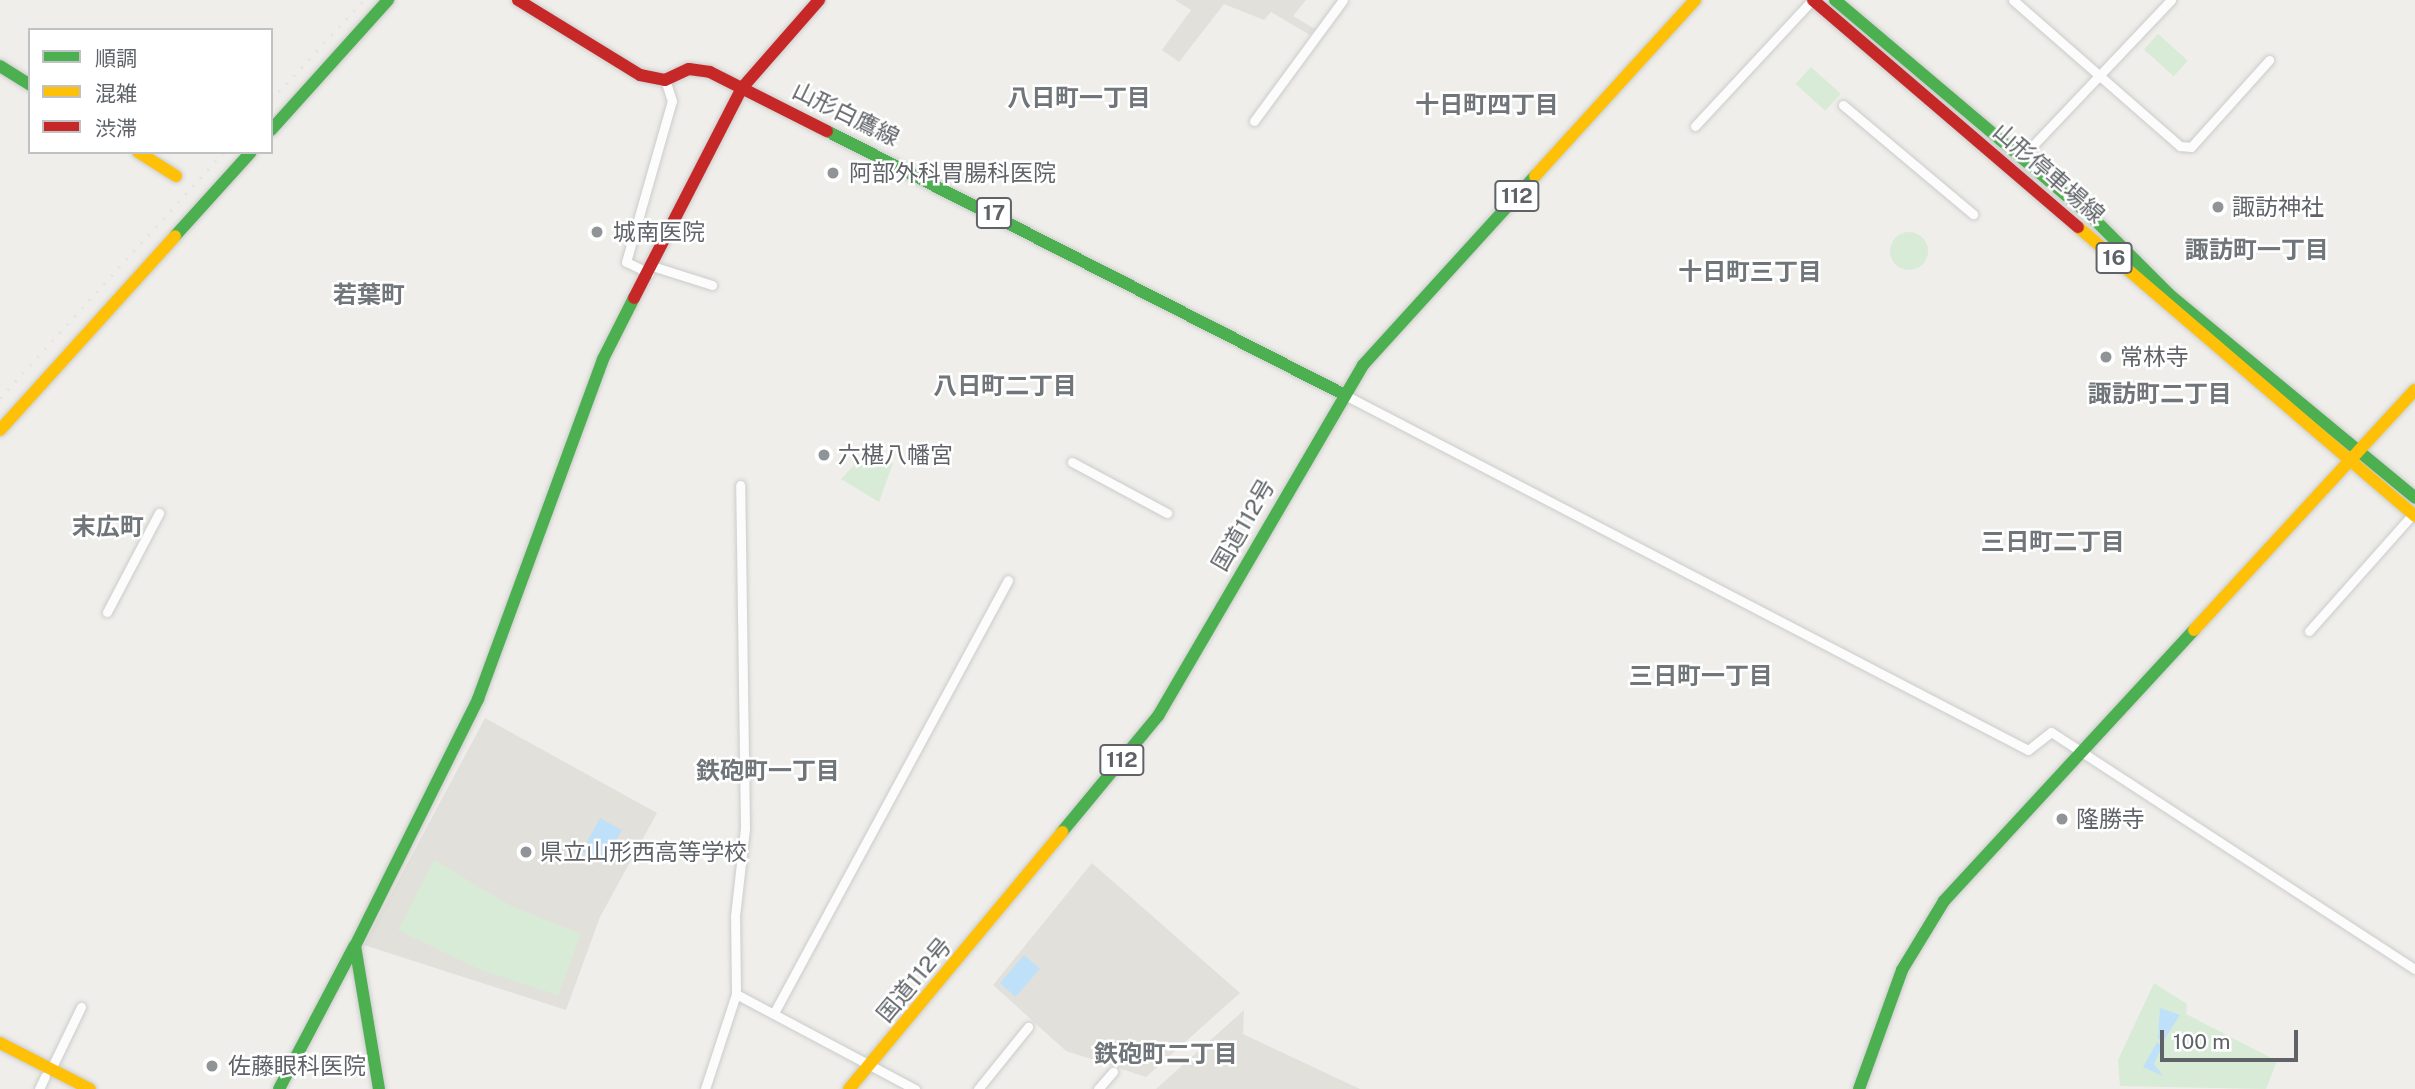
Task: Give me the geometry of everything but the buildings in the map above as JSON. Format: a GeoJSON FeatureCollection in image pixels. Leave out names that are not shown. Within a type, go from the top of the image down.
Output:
{"type":"FeatureCollection","features":[{"type":"Feature","properties":{"kind":"main road"},"geometry":{"type":"LineString","coordinates":[[273,128],[388,0]]}},
{"type":"Feature","properties":{"kind":"main road"},"geometry":{"type":"LineString","coordinates":[[518,0],[640,75],[665,80]]}},
{"type":"Feature","properties":{"kind":"main road"},"geometry":{"type":"LineString","coordinates":[[279,1089],[355,946],[478,699],[603,359],[742,88],[819,0]]}},
{"type":"Feature","properties":{"kind":"main road","name":"国道112号"},"geometry":{"type":"LineString","coordinates":[[849,1089],[1158,716],[1341,393],[1695,0]]}},
{"type":"Feature","properties":{"kind":"main road","name":"山形停車場線"},"geometry":{"type":"LineString","coordinates":[[1813,0],[2356,455],[2415,498]]}},
{"type":"Feature","properties":{"kind":"main road","name":"山形停車場線"},"geometry":{"type":"LineString","coordinates":[[1835,0],[2021,158],[2170,295],[2356,455],[2414,515]]}},
{"type":"Feature","properties":{"kind":"main road"},"geometry":{"type":"LineString","coordinates":[[0,66],[28,84]]}},
{"type":"Feature","properties":{"kind":"main road","name":"山形白鷹線"},"geometry":{"type":"LineString","coordinates":[[665,80],[696,69],[742,88],[1341,393]]}},
{"type":"Feature","properties":{"kind":"main road"},"geometry":{"type":"LineString","coordinates":[[141,154],[176,176]]}},
{"type":"Feature","properties":{"kind":"main road"},"geometry":{"type":"LineString","coordinates":[[0,430],[249,154]]}},
{"type":"Feature","properties":{"kind":"main road"},"geometry":{"type":"LineString","coordinates":[[1859,1089],[1902,971],[1944,901],[2087,753],[2415,390]]}},
{"type":"Feature","properties":{"kind":"main road"},"geometry":{"type":"LineString","coordinates":[[355,946],[379,1089]]}},
{"type":"Feature","properties":{"kind":"main road"},"geometry":{"type":"LineString","coordinates":[[0,1043],[48,1072],[70,1089]]}},
{"type":"Feature","properties":{"kind":"main road"},"geometry":{"type":"LineString","coordinates":[[0,1053],[90,1089]]}},
{"type":"Feature","properties":{"kind":"street"},"geometry":{"type":"LineString","coordinates":[[1254,121],[1343,0]]}},
{"type":"Feature","properties":{"kind":"street"},"geometry":{"type":"LineString","coordinates":[[1695,126],[1813,0]]}},
{"type":"Feature","properties":{"kind":"street"},"geometry":{"type":"LineString","coordinates":[[2013,0],[2180,146],[2191,147],[2269,61]]}},
{"type":"Feature","properties":{"kind":"street"},"geometry":{"type":"LineString","coordinates":[[2021,158],[2171,0]]}},
{"type":"Feature","properties":{"kind":"street"},"geometry":{"type":"LineString","coordinates":[[665,80],[672,101],[626,262],[712,285]]}},
{"type":"Feature","properties":{"kind":"street"},"geometry":{"type":"LineString","coordinates":[[1843,105],[1973,214]]}},
{"type":"Feature","properties":{"kind":"street"},"geometry":{"type":"LineString","coordinates":[[1341,393],[2028,750],[2052,732],[2415,969]]}},
{"type":"Feature","properties":{"kind":"street"},"geometry":{"type":"LineString","coordinates":[[1072,462],[1167,513]]}},
{"type":"Feature","properties":{"kind":"street"},"geometry":{"type":"LineString","coordinates":[[705,1089],[736,994],[735,916],[745,828],[740,485]]}},
{"type":"Feature","properties":{"kind":"street"},"geometry":{"type":"LineString","coordinates":[[107,612],[159,513]]}},
{"type":"Feature","properties":{"kind":"street"},"geometry":{"type":"LineString","coordinates":[[2309,631],[2414,515]]}},
{"type":"Feature","properties":{"kind":"street"},"geometry":{"type":"LineString","coordinates":[[774,1013],[1008,580]]}},
{"type":"Feature","properties":{"kind":"street"},"geometry":{"type":"LineString","coordinates":[[736,994],[915,1089]]}},
{"type":"Feature","properties":{"kind":"street"},"geometry":{"type":"LineString","coordinates":[[39,1089],[81,1007]]}},
{"type":"Feature","properties":{"kind":"street"},"geometry":{"type":"LineString","coordinates":[[978,1089],[1028,1027]]}},
{"type":"Feature","properties":{"kind":"street"},"geometry":{"type":"LineString","coordinates":[[1098,1089],[1113,1072]]}},
{"type":"Feature","properties":{"kind":"shaded area"},"geometry":{"type":"Polygon","coordinates":[[[1175,0],[1306,0],[1293,16],[1315,29],[1310,35],[1271,12],[1264,20],[1224,4],[1179,62],[1162,50],[1191,10],[1175,0]]]}},
{"type":"Feature","properties":{"kind":"shaded area","name":"県立山形西高等学校"},"geometry":{"type":"Polygon","coordinates":[[[485,718],[657,813],[600,917],[566,1010],[364,945],[485,718]]]}},
{"type":"Feature","properties":{"kind":"shaded area"},"geometry":{"type":"Polygon","coordinates":[[[1092,863],[1240,993],[1146,1077],[1066,1051],[993,985],[1092,863]]]}},
{"type":"Feature","properties":{"kind":"shaded area"},"geometry":{"type":"Polygon","coordinates":[[[1244,1010],[1243,1034],[1360,1089],[1156,1089],[1244,1010]]]}},
{"type":"Feature","properties":{"kind":"green space"},"geometry":{"type":"Polygon","coordinates":[[[2158,34],[2188,61],[2174,76],[2144,50],[2158,34]]]}},
{"type":"Feature","properties":{"kind":"green space"},"geometry":{"type":"Polygon","coordinates":[[[1811,67],[1841,94],[1825,111],[1796,84],[1811,67]]]}},
{"type":"Feature","properties":{"kind":"green space"},"geometry":{"type":"Polygon","coordinates":[[[1909,232],[1922,238],[1928,251],[1922,264],[1909,270],[1896,264],[1890,251],[1896,238],[1909,232]]]}},
{"type":"Feature","properties":{"kind":"green space"},"geometry":{"type":"Polygon","coordinates":[[[867,452],[893,463],[879,502],[841,479],[867,452]]]}},
{"type":"Feature","properties":{"kind":"green space"},"geometry":{"type":"Polygon","coordinates":[[[434,860],[511,906],[581,934],[558,995],[481,970],[398,930],[434,860]]]}},
{"type":"Feature","properties":{"kind":"green space"},"geometry":{"type":"Polygon","coordinates":[[[2154,983],[2187,1004],[2186,1014],[2277,1061],[2266,1089],[2120,1086],[2118,1060],[2154,983]]]}},
{"type":"Feature","properties":{"kind":"water"},"geometry":{"type":"Polygon","coordinates":[[[600,818],[622,830],[603,863],[582,851],[600,818]]]}},
{"type":"Feature","properties":{"kind":"water"},"geometry":{"type":"Polygon","coordinates":[[[1024,955],[1040,969],[1016,997],[1000,983],[1024,955]]]}},
{"type":"Feature","properties":{"kind":"water"},"geometry":{"type":"Polygon","coordinates":[[[2160,1008],[2180,1015],[2164,1040],[2158,1039],[2160,1008]]]}},
{"type":"Feature","properties":{"kind":"water"},"geometry":{"type":"Polygon","coordinates":[[[2157,1042],[2162,1046],[2154,1064],[2163,1076],[2143,1067],[2157,1042]]]}},
{"type":"Feature","properties":{"kind":"railway"},"geometry":{"type":"LineString","coordinates":[[273,98],[364,0]]}},
{"type":"Feature","properties":{"kind":"railway"},"geometry":{"type":"LineString","coordinates":[[0,398],[222,154]]}},
{"type":"Feature","properties":{"kind":"traffic: fast"},"geometry":{"type":"LineString","coordinates":[[273,128],[388,0]]}},
{"type":"Feature","properties":{"kind":"traffic: fast"},"geometry":{"type":"LineString","coordinates":[[1835,0],[2091,216],[2170,295],[2415,498]]}},
{"type":"Feature","properties":{"kind":"traffic: fast"},"geometry":{"type":"LineString","coordinates":[[0,66],[28,84]]}},
{"type":"Feature","properties":{"kind":"traffic: fast"},"geometry":{"type":"LineString","coordinates":[[827,131],[1341,393]]}},
{"type":"Feature","properties":{"kind":"traffic: fast"},"geometry":{"type":"LineString","coordinates":[[175,236],[249,154]]}},
{"type":"Feature","properties":{"kind":"traffic: fast"},"geometry":{"type":"LineString","coordinates":[[1062,832],[1158,716],[1363,365],[1535,176]]}},
{"type":"Feature","properties":{"kind":"traffic: fast"},"geometry":{"type":"LineString","coordinates":[[379,1089],[355,946],[478,699],[603,359],[634,298]]}},
{"type":"Feature","properties":{"kind":"traffic: fast"},"geometry":{"type":"LineString","coordinates":[[1859,1089],[1902,970],[1944,901],[2194,630]]}},
{"type":"Feature","properties":{"kind":"traffic: fast"},"geometry":{"type":"LineString","coordinates":[[279,1089],[354,947]]}},
{"type":"Feature","properties":{"kind":"traffic: slow"},"geometry":{"type":"LineString","coordinates":[[1535,176],[1695,0]]}},
{"type":"Feature","properties":{"kind":"traffic: slow"},"geometry":{"type":"LineString","coordinates":[[141,154],[176,176]]}},
{"type":"Feature","properties":{"kind":"traffic: slow"},"geometry":{"type":"LineString","coordinates":[[2078,227],[2415,516]]}},
{"type":"Feature","properties":{"kind":"traffic: slow"},"geometry":{"type":"LineString","coordinates":[[0,430],[175,236]]}},
{"type":"Feature","properties":{"kind":"traffic: slow"},"geometry":{"type":"LineString","coordinates":[[2194,630],[2415,390]]}},
{"type":"Feature","properties":{"kind":"traffic: slow"},"geometry":{"type":"LineString","coordinates":[[849,1089],[1062,832]]}},
{"type":"Feature","properties":{"kind":"traffic: slow"},"geometry":{"type":"LineString","coordinates":[[0,1043],[90,1089]]}},
{"type":"Feature","properties":{"kind":"traffic: jam"},"geometry":{"type":"LineString","coordinates":[[518,0],[640,75],[665,80],[689,69],[710,72],[827,131]]}},
{"type":"Feature","properties":{"kind":"traffic: jam"},"geometry":{"type":"LineString","coordinates":[[634,298],[742,88],[819,0]]}},
{"type":"Feature","properties":{"kind":"traffic: jam"},"geometry":{"type":"LineString","coordinates":[[1813,0],[2078,227]]}},
{"type":"Feature","properties":{"kind":"place","name":"阿部外科胃腸科医院"},"geometry":{"type":"Point","coordinates":[833,173]}},
{"type":"Feature","properties":{"kind":"place","name":"諏訪神社"},"geometry":{"type":"Point","coordinates":[2218,207]}},
{"type":"Feature","properties":{"kind":"place","name":"城南医院"},"geometry":{"type":"Point","coordinates":[597,232]}},
{"type":"Feature","properties":{"kind":"place","name":"常林寺"},"geometry":{"type":"Point","coordinates":[2106,357]}},
{"type":"Feature","properties":{"kind":"place","name":"六椹八幡宮"},"geometry":{"type":"Point","coordinates":[824,455]}},
{"type":"Feature","properties":{"kind":"place","name":"隆勝寺"},"geometry":{"type":"Point","coordinates":[2062,819]}},
{"type":"Feature","properties":{"kind":"place","name":"県立山形西高等学校"},"geometry":{"type":"Point","coordinates":[526,852]}},
{"type":"Feature","properties":{"kind":"place","name":"佐藤眼科医院"},"geometry":{"type":"Point","coordinates":[212,1066]}},
{"type":"Feature","properties":{"kind":"district","name":"八日町一丁目"},"geometry":{"type":"Point","coordinates":[1079,98]}},
{"type":"Feature","properties":{"kind":"district","name":"十日町四丁目"},"geometry":{"type":"Point","coordinates":[1487,105]}},
{"type":"Feature","properties":{"kind":"district","name":"諏訪町一丁目"},"geometry":{"type":"Point","coordinates":[2257,250]}},
{"type":"Feature","properties":{"kind":"district","name":"十日町三丁目"},"geometry":{"type":"Point","coordinates":[1750,272]}},
{"type":"Feature","properties":{"kind":"district","name":"若葉町"},"geometry":{"type":"Point","coordinates":[369,295]}},
{"type":"Feature","properties":{"kind":"district","name":"八日町二丁目"},"geometry":{"type":"Point","coordinates":[1005,386]}},
{"type":"Feature","properties":{"kind":"district","name":"諏訪町二丁目"},"geometry":{"type":"Point","coordinates":[2160,394]}},
{"type":"Feature","properties":{"kind":"district","name":"末広町"},"geometry":{"type":"Point","coordinates":[108,527]}},
{"type":"Feature","properties":{"kind":"district","name":"三日町二丁目"},"geometry":{"type":"Point","coordinates":[2053,542]}},
{"type":"Feature","properties":{"kind":"district","name":"三日町一丁目"},"geometry":{"type":"Point","coordinates":[1701,676]}},
{"type":"Feature","properties":{"kind":"district","name":"鉄砲町一丁目"},"geometry":{"type":"Point","coordinates":[768,771]}},
{"type":"Feature","properties":{"kind":"district","name":"鉄砲町二丁目"},"geometry":{"type":"Point","coordinates":[1166,1054]}}]}
